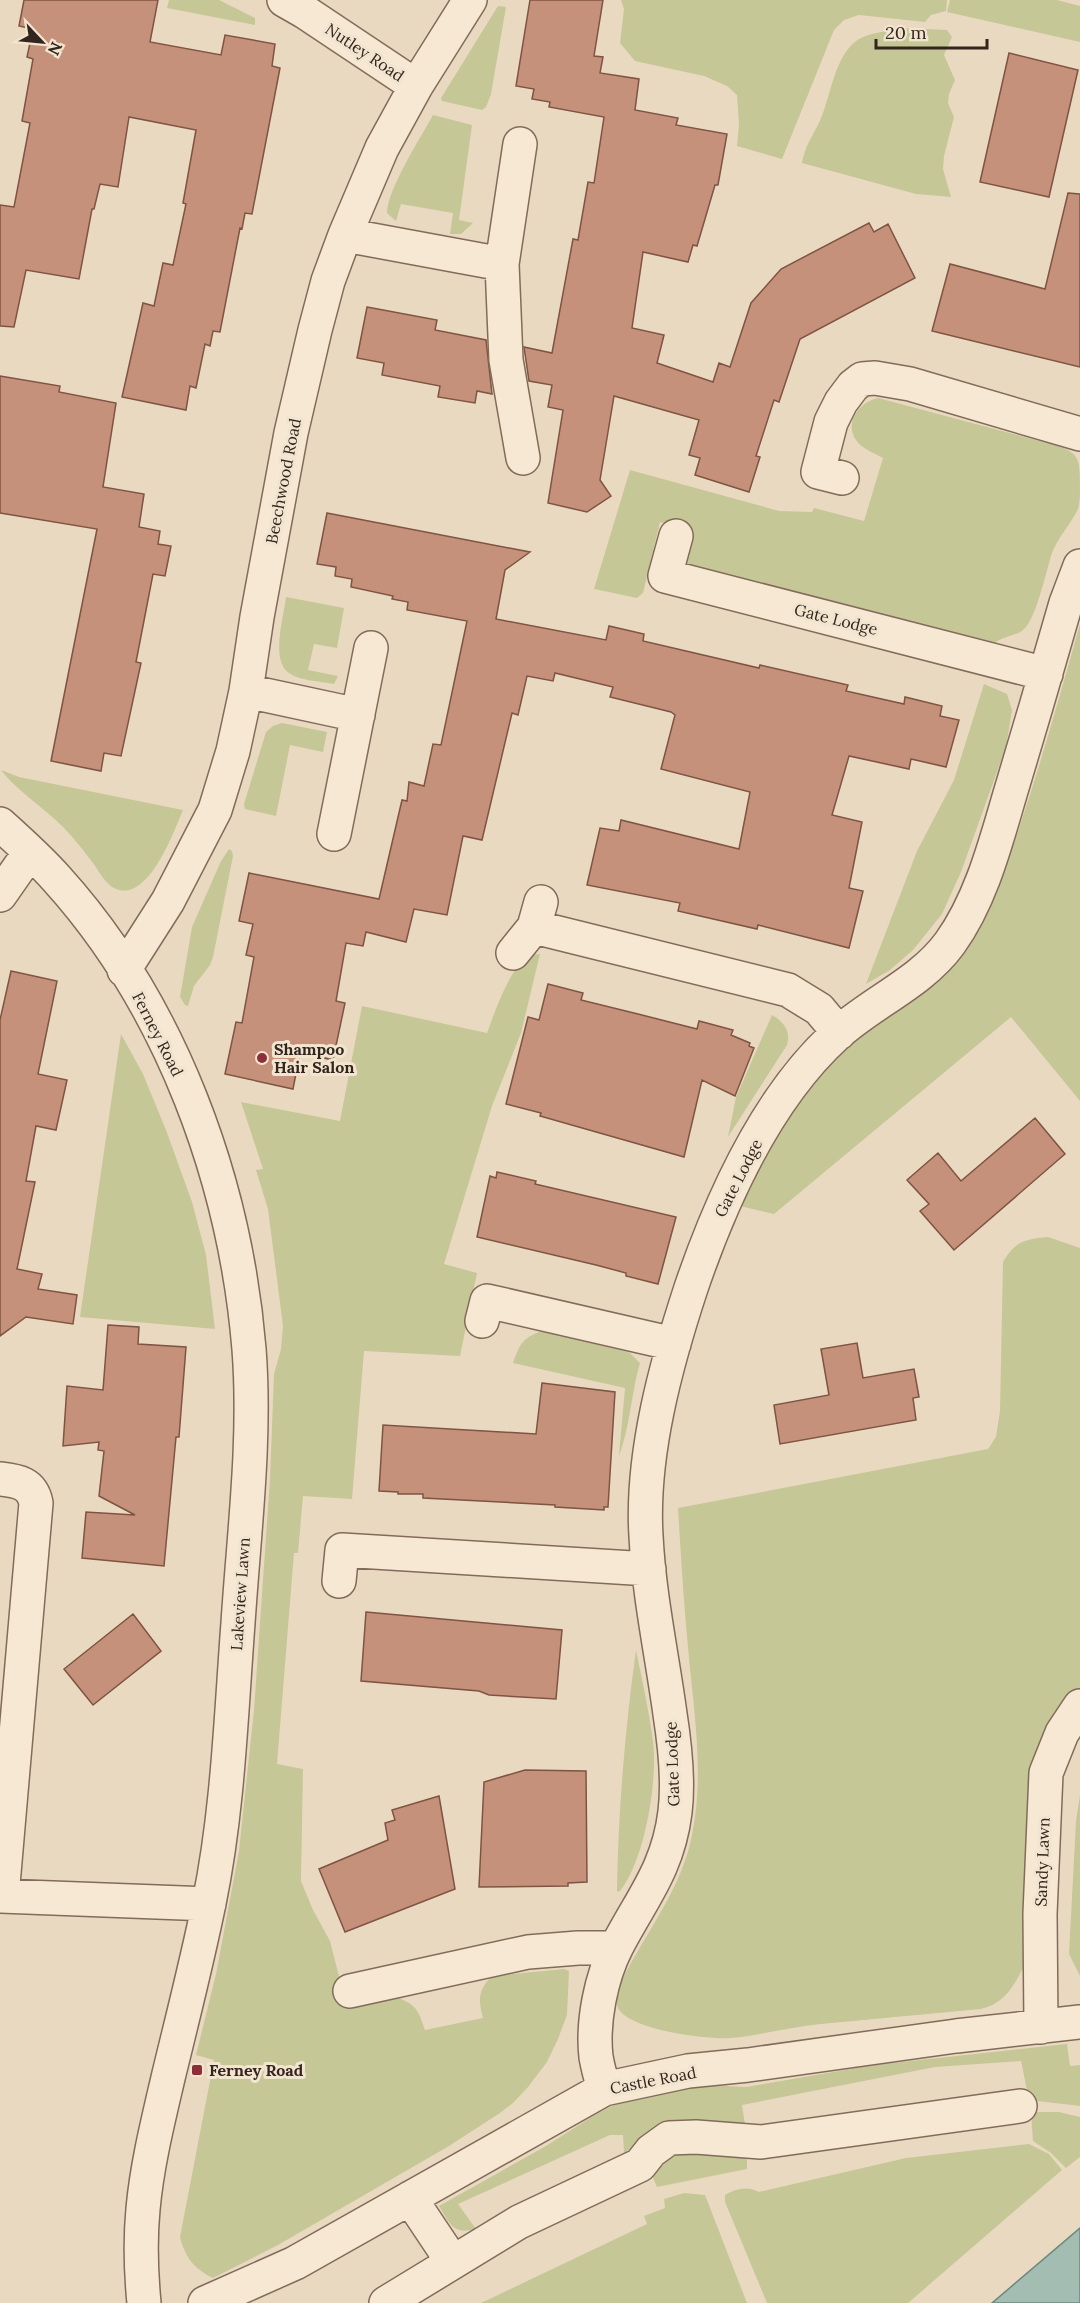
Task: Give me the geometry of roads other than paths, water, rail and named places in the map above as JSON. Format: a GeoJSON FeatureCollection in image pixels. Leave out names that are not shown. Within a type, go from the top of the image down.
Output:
{"type":"FeatureCollection","features":[{"type":"Feature","properties":{"kind":"street","name":"Nutley Road"},"geometry":{"type":"LineString","coordinates":[[284,0],[416,86]]}},
{"type":"Feature","properties":{"kind":"street","name":"Beechwood Road"},"geometry":{"type":"LineString","coordinates":[[124,970],[168,901],[215,810],[233,751],[246,691],[257,617],[291,433],[328,281],[379,154],[416,86],[470,0]]}},
{"type":"Feature","properties":{"kind":"street"},"geometry":{"type":"LineString","coordinates":[[520,144],[502,264],[506,360],[523,458]]}},
{"type":"Feature","properties":{"kind":"street"},"geometry":{"type":"LineString","coordinates":[[345,235],[502,264]]}},
{"type":"Feature","properties":{"kind":"street"},"geometry":{"type":"LineString","coordinates":[[843,478],[818,472],[834,416],[853,386],[862,380],[875,378],[910,384],[1080,434]]}},
{"type":"Feature","properties":{"kind":"street","name":"Gate Lodge"},"geometry":{"type":"LineString","coordinates":[[676,536],[665,576],[1046,674]]}},
{"type":"Feature","properties":{"kind":"street","name":"Gate Lodge"},"geometry":{"type":"LineString","coordinates":[[604,2089],[596,2056],[598,2018],[604,1977],[616,1948],[660,1871],[669,1842],[675,1810],[676,1773],[673,1733],[645,1535],[645,1501],[649,1462],[674,1344],[716,1221],[734,1179],[786,1094],[811,1060],[839,1033],[916,977],[948,945],[972,904],[994,846],[1066,603],[1080,566]]}},
{"type":"Feature","properties":{"kind":"street"},"geometry":{"type":"LineString","coordinates":[[334,834],[371,648]]}},
{"type":"Feature","properties":{"kind":"street"},"geometry":{"type":"LineString","coordinates":[[246,691],[358,715]]}},
{"type":"Feature","properties":{"kind":"street","name":"Ferney Road"},"geometry":{"type":"LineString","coordinates":[[0,824],[30,852],[81,908],[124,970],[159,1030],[189,1095],[218,1178],[243,1283]]}},
{"type":"Feature","properties":{"kind":"street"},"geometry":{"type":"LineString","coordinates":[[0,895],[30,852]]}},
{"type":"Feature","properties":{"kind":"street"},"geometry":{"type":"LineString","coordinates":[[513,953],[538,915],[788,990],[819,1009],[839,1033]]}},
{"type":"Feature","properties":{"kind":"street","name":"Lakeview Lawn"},"geometry":{"type":"LineString","coordinates":[[209,1904],[224,1817],[248,1475],[249,1363],[243,1283]]}},
{"type":"Feature","properties":{"kind":"street"},"geometry":{"type":"LineString","coordinates":[[482,1321],[487,1301],[674,1344]]}},
{"type":"Feature","properties":{"kind":"street"},"geometry":{"type":"LineString","coordinates":[[0,1479],[20,1482],[28,1487],[34,1493],[36,1503],[1,1895],[209,1904],[159,2116],[147,2180],[141,2237],[144,2303]]}},
{"type":"Feature","properties":{"kind":"street"},"geometry":{"type":"LineString","coordinates":[[339,1581],[342,1550],[649,1569]]}},
{"type":"Feature","properties":{"kind":"street","name":"Sandy Lawn"},"geometry":{"type":"LineString","coordinates":[[1041,2027],[1040,1914],[1046,1773],[1062,1733],[1080,1706]]}},
{"type":"Feature","properties":{"kind":"street"},"geometry":{"type":"LineString","coordinates":[[350,1991],[528,1952],[616,1948]]}},
{"type":"Feature","properties":{"kind":"street","name":"Castle Road"},"geometry":{"type":"LineString","coordinates":[[216,2301],[295,2263],[604,2089],[688,2071],[748,2066],[956,2036],[1080,2022]]}},
{"type":"Feature","properties":{"kind":"street"},"geometry":{"type":"LineString","coordinates":[[386,2303],[519,2222],[640,2165],[651,2151],[669,2138],[696,2137],[761,2142],[1020,2106]]}},
{"type":"Feature","properties":{"kind":"street"},"geometry":{"type":"LineString","coordinates":[[410,2198],[444,2249],[448,2264]]}},
{"type":"Feature","properties":{"kind":"place","name":"Shampoo Hair Salon"},"geometry":{"type":"Point","coordinates":[262,1058]}},
{"type":"Feature","properties":{"kind":"place","name":"Ferney Road"},"geometry":{"type":"Point","coordinates":[197,2070]}}]}
